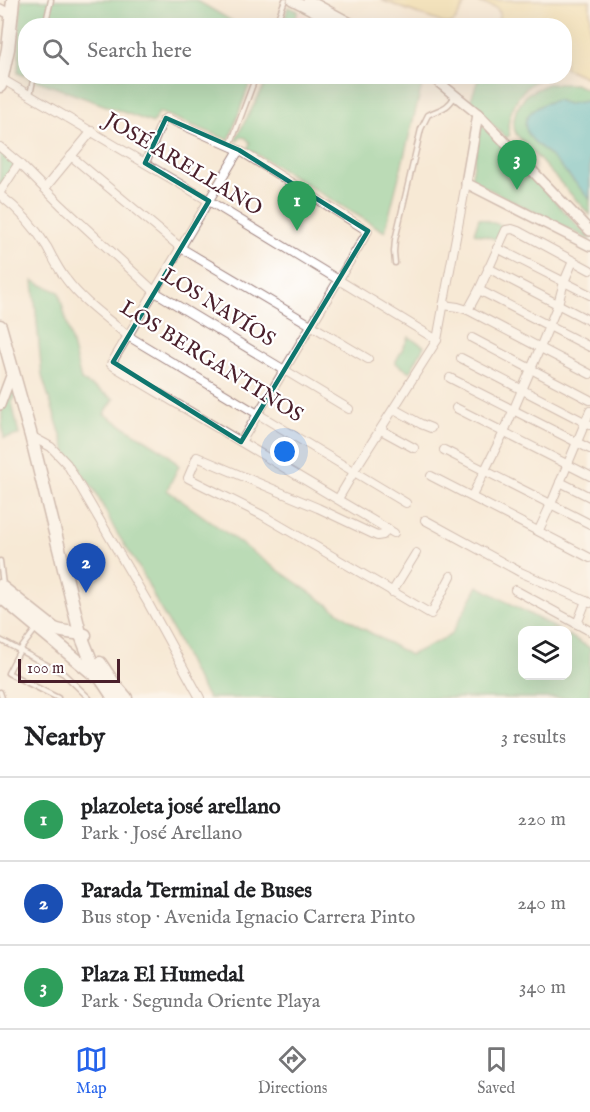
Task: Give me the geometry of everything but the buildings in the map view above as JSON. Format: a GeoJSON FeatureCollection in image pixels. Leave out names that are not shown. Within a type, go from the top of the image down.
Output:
{"type":"FeatureCollection","features":[{"type":"Feature","properties":{"kind":"main road"},"geometry":{"type":"LineString","coordinates":[[1,82],[8,49],[13,0]]}},
{"type":"Feature","properties":{"kind":"main road"},"geometry":{"type":"LineString","coordinates":[[0,326],[85,637],[88,658],[111,698]]}},
{"type":"Feature","properties":{"kind":"main road"},"geometry":{"type":"LineString","coordinates":[[1,591],[101,681]]}},
{"type":"Feature","properties":{"kind":"main road"},"geometry":{"type":"LineString","coordinates":[[40,624],[85,637],[114,684],[126,698]]}},
{"type":"Feature","properties":{"kind":"street"},"geometry":{"type":"LineString","coordinates":[[292,0],[327,18]]}},
{"type":"Feature","properties":{"kind":"street"},"geometry":{"type":"LineString","coordinates":[[308,0],[341,18]]}},
{"type":"Feature","properties":{"kind":"street"},"geometry":{"type":"LineString","coordinates":[[0,9],[12,15]]}},
{"type":"Feature","properties":{"kind":"street","name":"JOSÉ ARELLANO"},"geometry":{"type":"LineString","coordinates":[[1,82],[30,95],[145,163],[437,340]]}},
{"type":"Feature","properties":{"kind":"street"},"geometry":{"type":"LineString","coordinates":[[441,84],[478,114],[590,231]]}},
{"type":"Feature","properties":{"kind":"street"},"geometry":{"type":"LineString","coordinates":[[338,499],[437,340],[478,114]]}},
{"type":"Feature","properties":{"kind":"street"},"geometry":{"type":"LineString","coordinates":[[145,163],[163,120],[166,118],[239,150],[368,231],[241,442]]}},
{"type":"Feature","properties":{"kind":"street"},"geometry":{"type":"LineString","coordinates":[[45,189],[92,132]]}},
{"type":"Feature","properties":{"kind":"street","name":"LOS NAVÍOS"},"geometry":{"type":"LineString","coordinates":[[0,147],[155,292],[349,410]]}},
{"type":"Feature","properties":{"kind":"street"},"geometry":{"type":"LineString","coordinates":[[239,150],[111,364],[391,531],[377,536],[318,508],[197,457],[188,478],[262,515],[431,614],[451,576]]}},
{"type":"Feature","properties":{"kind":"street"},"geometry":{"type":"LineString","coordinates":[[71,156],[182,248],[368,359]]}},
{"type":"Feature","properties":{"kind":"street","name":"LOS BERGANTINOS"},"geometry":{"type":"LineString","coordinates":[[19,163],[0,194],[31,224],[59,269],[89,304],[128,336],[355,469],[406,503]]}},
{"type":"Feature","properties":{"kind":"street"},"geometry":{"type":"LineString","coordinates":[[466,183],[590,246]]}},
{"type":"Feature","properties":{"kind":"street"},"geometry":{"type":"LineString","coordinates":[[468,310],[506,230],[512,230],[590,270]]}},
{"type":"Feature","properties":{"kind":"street"},"geometry":{"type":"LineString","coordinates":[[497,248],[590,295]]}},
{"type":"Feature","properties":{"kind":"street"},"geometry":{"type":"LineString","coordinates":[[472,496],[514,410],[558,304],[573,261]]}},
{"type":"Feature","properties":{"kind":"street"},"geometry":{"type":"LineString","coordinates":[[488,268],[590,321]]}},
{"type":"Feature","properties":{"kind":"street"},"geometry":{"type":"LineString","coordinates":[[479,290],[590,347]]}},
{"type":"Feature","properties":{"kind":"street"},"geometry":{"type":"LineString","coordinates":[[443,305],[468,310],[590,374]]}},
{"type":"Feature","properties":{"kind":"street"},"geometry":{"type":"LineString","coordinates":[[472,338],[590,400]]}},
{"type":"Feature","properties":{"kind":"street"},"geometry":{"type":"LineString","coordinates":[[461,358],[587,424]]}},
{"type":"Feature","properties":{"kind":"street"},"geometry":{"type":"LineString","coordinates":[[0,405],[12,373]]}},
{"type":"Feature","properties":{"kind":"street"},"geometry":{"type":"LineString","coordinates":[[450,378],[590,449]]}},
{"type":"Feature","properties":{"kind":"street"},"geometry":{"type":"LineString","coordinates":[[456,408],[590,476]]}},
{"type":"Feature","properties":{"kind":"street"},"geometry":{"type":"LineString","coordinates":[[394,409],[431,428]]}},
{"type":"Feature","properties":{"kind":"street"},"geometry":{"type":"LineString","coordinates":[[539,530],[587,424],[590,411]]}},
{"type":"Feature","properties":{"kind":"street"},"geometry":{"type":"LineString","coordinates":[[381,429],[414,448]]}},
{"type":"Feature","properties":{"kind":"street"},"geometry":{"type":"LineString","coordinates":[[31,436],[51,447],[67,464],[200,698]]}},
{"type":"Feature","properties":{"kind":"street"},"geometry":{"type":"LineString","coordinates":[[444,450],[590,524]]}},
{"type":"Feature","properties":{"kind":"street"},"geometry":{"type":"LineString","coordinates":[[431,476],[590,558]]}},
{"type":"Feature","properties":{"kind":"street"},"geometry":{"type":"LineString","coordinates":[[561,482],[590,497]]}},
{"type":"Feature","properties":{"kind":"street"},"geometry":{"type":"LineString","coordinates":[[425,520],[520,572],[588,602],[577,624]]}},
{"type":"Feature","properties":{"kind":"street"},"geometry":{"type":"LineString","coordinates":[[392,592],[416,554]]}},
{"type":"Feature","properties":{"kind":"street"},"geometry":{"type":"LineString","coordinates":[[515,590],[590,631]]}},
{"type":"Feature","properties":{"kind":"lane"},"geometry":{"type":"LineString","coordinates":[[47,18],[51,0]]}},
{"type":"Feature","properties":{"kind":"lane"},"geometry":{"type":"LineString","coordinates":[[278,18],[285,0]]}},
{"type":"Feature","properties":{"kind":"lane"},"geometry":{"type":"LineString","coordinates":[[30,95],[32,84]]}},
{"type":"Feature","properties":{"kind":"lane"},"geometry":{"type":"LineString","coordinates":[[230,146],[253,84]]}},
{"type":"Feature","properties":{"kind":"lane"},"geometry":{"type":"LineString","coordinates":[[395,263],[395,240],[421,129],[428,116],[444,109],[455,96]]}},
{"type":"Feature","properties":{"kind":"lane"},"geometry":{"type":"LineString","coordinates":[[0,561],[1,591]]}},
{"type":"Feature","properties":{"kind":"lane"},"geometry":{"type":"LineString","coordinates":[[40,624],[27,638],[8,673],[58,698]]}},
{"type":"Feature","properties":{"kind":"lane"},"geometry":{"type":"LineString","coordinates":[[0,640],[64,674],[89,698]]}},
{"type":"Feature","properties":{"kind":"lane"},"geometry":{"type":"LineString","coordinates":[[0,692],[2,698]]}},
{"type":"Feature","properties":{"kind":"highlighted area"},"geometry":{"type":"Polygon","coordinates":[[[166,118],[239,150],[368,231],[241,442],[113,362],[209,201],[145,163],[166,118]]]}},
{"type":"Feature","properties":{"kind":"shaded area"},"geometry":{"type":"Polygon","coordinates":[[[298,11],[310,18],[296,18],[298,11]]]}},
{"type":"Feature","properties":{"kind":"green space"},"geometry":{"type":"Polygon","coordinates":[[[21,0],[196,0],[227,18],[20,18],[21,0]]]}},
{"type":"Feature","properties":{"kind":"green space"},"geometry":{"type":"Polygon","coordinates":[[[288,7],[298,11],[296,18],[285,18],[288,7]]]}},
{"type":"Feature","properties":{"kind":"green space"},"geometry":{"type":"Polygon","coordinates":[[[46,84],[249,84],[229,140],[159,112],[153,123],[46,84]]]}},
{"type":"Feature","properties":{"kind":"green space"},"geometry":{"type":"Polygon","coordinates":[[[265,84],[422,84],[385,232],[248,149],[250,143],[246,138],[241,137],[237,141],[236,138],[265,84]]]}},
{"type":"Feature","properties":{"kind":"green space"},"geometry":{"type":"Polygon","coordinates":[[[476,84],[531,84],[518,97],[510,117],[510,135],[506,138],[470,102],[476,84]]]}},
{"type":"Feature","properties":{"kind":"green space"},"geometry":{"type":"Polygon","coordinates":[[[547,84],[575,84],[590,91],[590,215],[516,134],[513,125],[516,110],[527,94],[547,84]]]}},
{"type":"Feature","properties":{"kind":"green space"},"geometry":{"type":"Polygon","coordinates":[[[481,124],[590,238],[590,240],[471,180],[481,124]]]}},
{"type":"Feature","properties":{"kind":"green space"},"geometry":{"type":"Polygon","coordinates":[[[0,149],[16,164],[0,189],[0,149]]]}},
{"type":"Feature","properties":{"kind":"green space"},"geometry":{"type":"Polygon","coordinates":[[[479,218],[503,226],[499,240],[474,233],[479,218]]]}},
{"type":"Feature","properties":{"kind":"green space"},"geometry":{"type":"Polygon","coordinates":[[[33,281],[59,292],[81,380],[114,399],[104,414],[167,453],[179,466],[167,490],[362,628],[410,655],[451,635],[478,586],[552,626],[518,626],[518,680],[572,680],[572,637],[590,648],[590,698],[208,698],[143,574],[115,530],[95,491],[66,451],[42,376],[33,281]]]}},
{"type":"Feature","properties":{"kind":"green space"},"geometry":{"type":"Polygon","coordinates":[[[409,337],[424,346],[410,372],[395,363],[409,337]]]}},
{"type":"Feature","properties":{"kind":"green space"},"geometry":{"type":"Polygon","coordinates":[[[11,388],[16,396],[12,402],[19,435],[4,438],[2,412],[11,388]]]}},
{"type":"Feature","properties":{"kind":"sand"},"geometry":{"type":"Polygon","coordinates":[[[381,0],[471,0],[466,2],[457,18],[430,18],[381,0]]]}},
{"type":"Feature","properties":{"kind":"sand"},"geometry":{"type":"Polygon","coordinates":[[[472,0],[590,0],[590,79],[572,71],[572,18],[499,18],[500,13],[496,8],[472,0]]]}},
{"type":"Feature","properties":{"kind":"water"},"geometry":{"type":"Polygon","coordinates":[[[557,100],[568,104],[590,102],[590,199],[527,133],[525,123],[530,113],[546,103],[557,100]]]}},
{"type":"Feature","properties":{"kind":"place","name":"Plaza El Humedal"},"geometry":{"type":"Point","coordinates":[517,190]}},
{"type":"Feature","properties":{"kind":"place","name":"plazoleta josé arellano"},"geometry":{"type":"Point","coordinates":[297,231]}},
{"type":"Feature","properties":{"kind":"place","name":"Parada Terminal de Buses"},"geometry":{"type":"Point","coordinates":[86,593]}}]}
